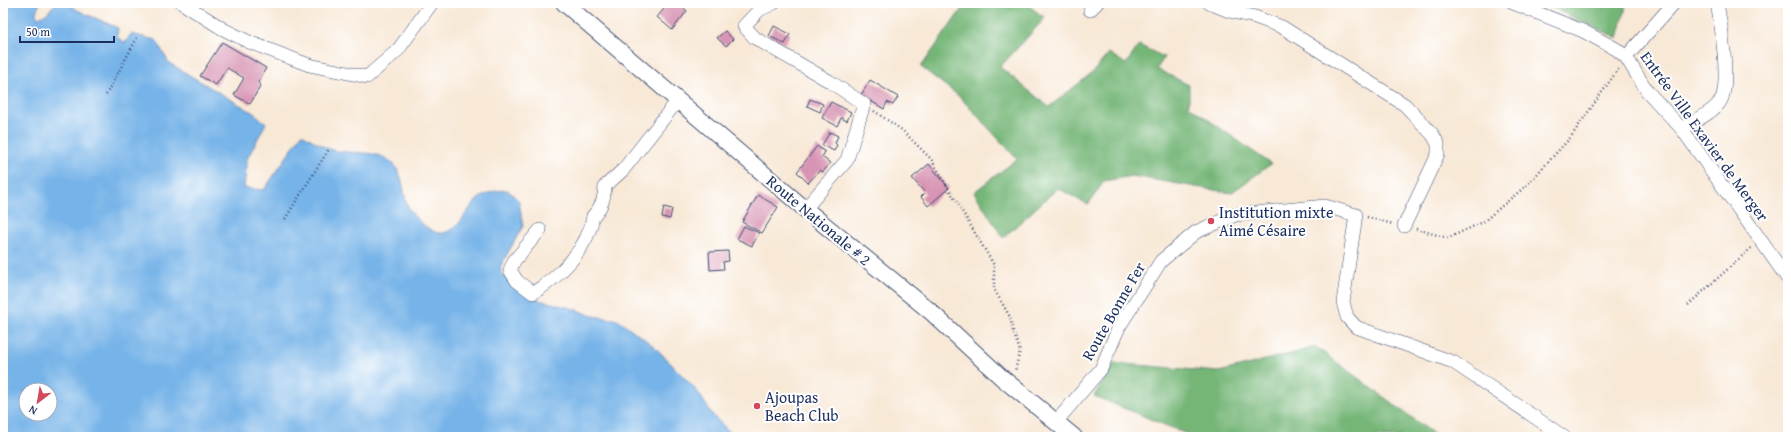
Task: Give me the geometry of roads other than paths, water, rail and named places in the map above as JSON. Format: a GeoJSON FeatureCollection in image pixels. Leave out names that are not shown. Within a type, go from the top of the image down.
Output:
{"type":"FeatureCollection","features":[{"type":"Feature","properties":{"kind":"main road","name":"Route Nationale # 2"},"geometry":{"type":"LineString","coordinates":[[564,3],[805,210],[930,311],[1011,385],[1074,437]]}},
{"type":"Feature","properties":{"kind":"street"},"geometry":{"type":"LineString","coordinates":[[182,3],[223,29],[256,44],[309,65],[367,77],[398,50],[432,3]]}},
{"type":"Feature","properties":{"kind":"street"},"geometry":{"type":"LineString","coordinates":[[774,3],[759,10],[744,26],[755,38],[829,81],[864,104],[847,160],[805,210]]}},
{"type":"Feature","properties":{"kind":"street"},"geometry":{"type":"LineString","coordinates":[[1209,3],[1229,11],[1255,17],[1282,27],[1405,105],[1433,135],[1438,144],[1438,154],[1404,226]]}},
{"type":"Feature","properties":{"kind":"street","name":"Entrée Ville Exavier de Merger"},"geometry":{"type":"LineString","coordinates":[[1513,3],[1583,31],[1616,49],[1626,57],[1647,91],[1682,129],[1788,279]]}},
{"type":"Feature","properties":{"kind":"street"},"geometry":{"type":"LineString","coordinates":[[1626,57],[1674,3]]}},
{"type":"Feature","properties":{"kind":"street"},"geometry":{"type":"LineString","coordinates":[[1682,129],[1712,110],[1722,98],[1725,77],[1717,3]]}},
{"type":"Feature","properties":{"kind":"street"},"geometry":{"type":"LineString","coordinates":[[540,230],[514,260],[510,270],[517,281],[533,292],[550,282],[576,255],[592,226],[593,216],[600,209],[604,198],[605,186],[623,170],[678,100]]}},
{"type":"Feature","properties":{"kind":"street","name":"Route Bonne Fer"},"geometry":{"type":"LineString","coordinates":[[1056,422],[1101,369],[1119,327],[1161,261],[1196,232],[1235,215],[1325,206],[1356,214],[1343,302],[1347,317],[1356,327],[1453,362],[1564,437]]}},
{"type":"Feature","properties":{"kind":"water"},"geometry":{"type":"Polygon","coordinates":[[[3,3],[40,3],[36,12],[37,18],[46,14],[56,3],[69,3],[77,10],[118,28],[117,37],[125,43],[131,34],[156,40],[169,63],[252,112],[266,123],[247,159],[244,188],[264,190],[302,134],[329,149],[373,154],[389,160],[398,171],[402,181],[406,202],[410,211],[423,224],[439,233],[452,229],[459,224],[475,202],[483,196],[493,192],[508,190],[519,201],[523,226],[500,267],[502,274],[539,300],[571,308],[593,316],[619,320],[655,347],[697,391],[714,417],[735,437],[3,437],[3,3]]]}},
{"type":"Feature","properties":{"kind":"place","name":"Institution mixte Aimé Césaire"},"geometry":{"type":"Point","coordinates":[1211,221]}},
{"type":"Feature","properties":{"kind":"place","name":"Ajoupas Beach Club"},"geometry":{"type":"Point","coordinates":[757,406]}}]}
